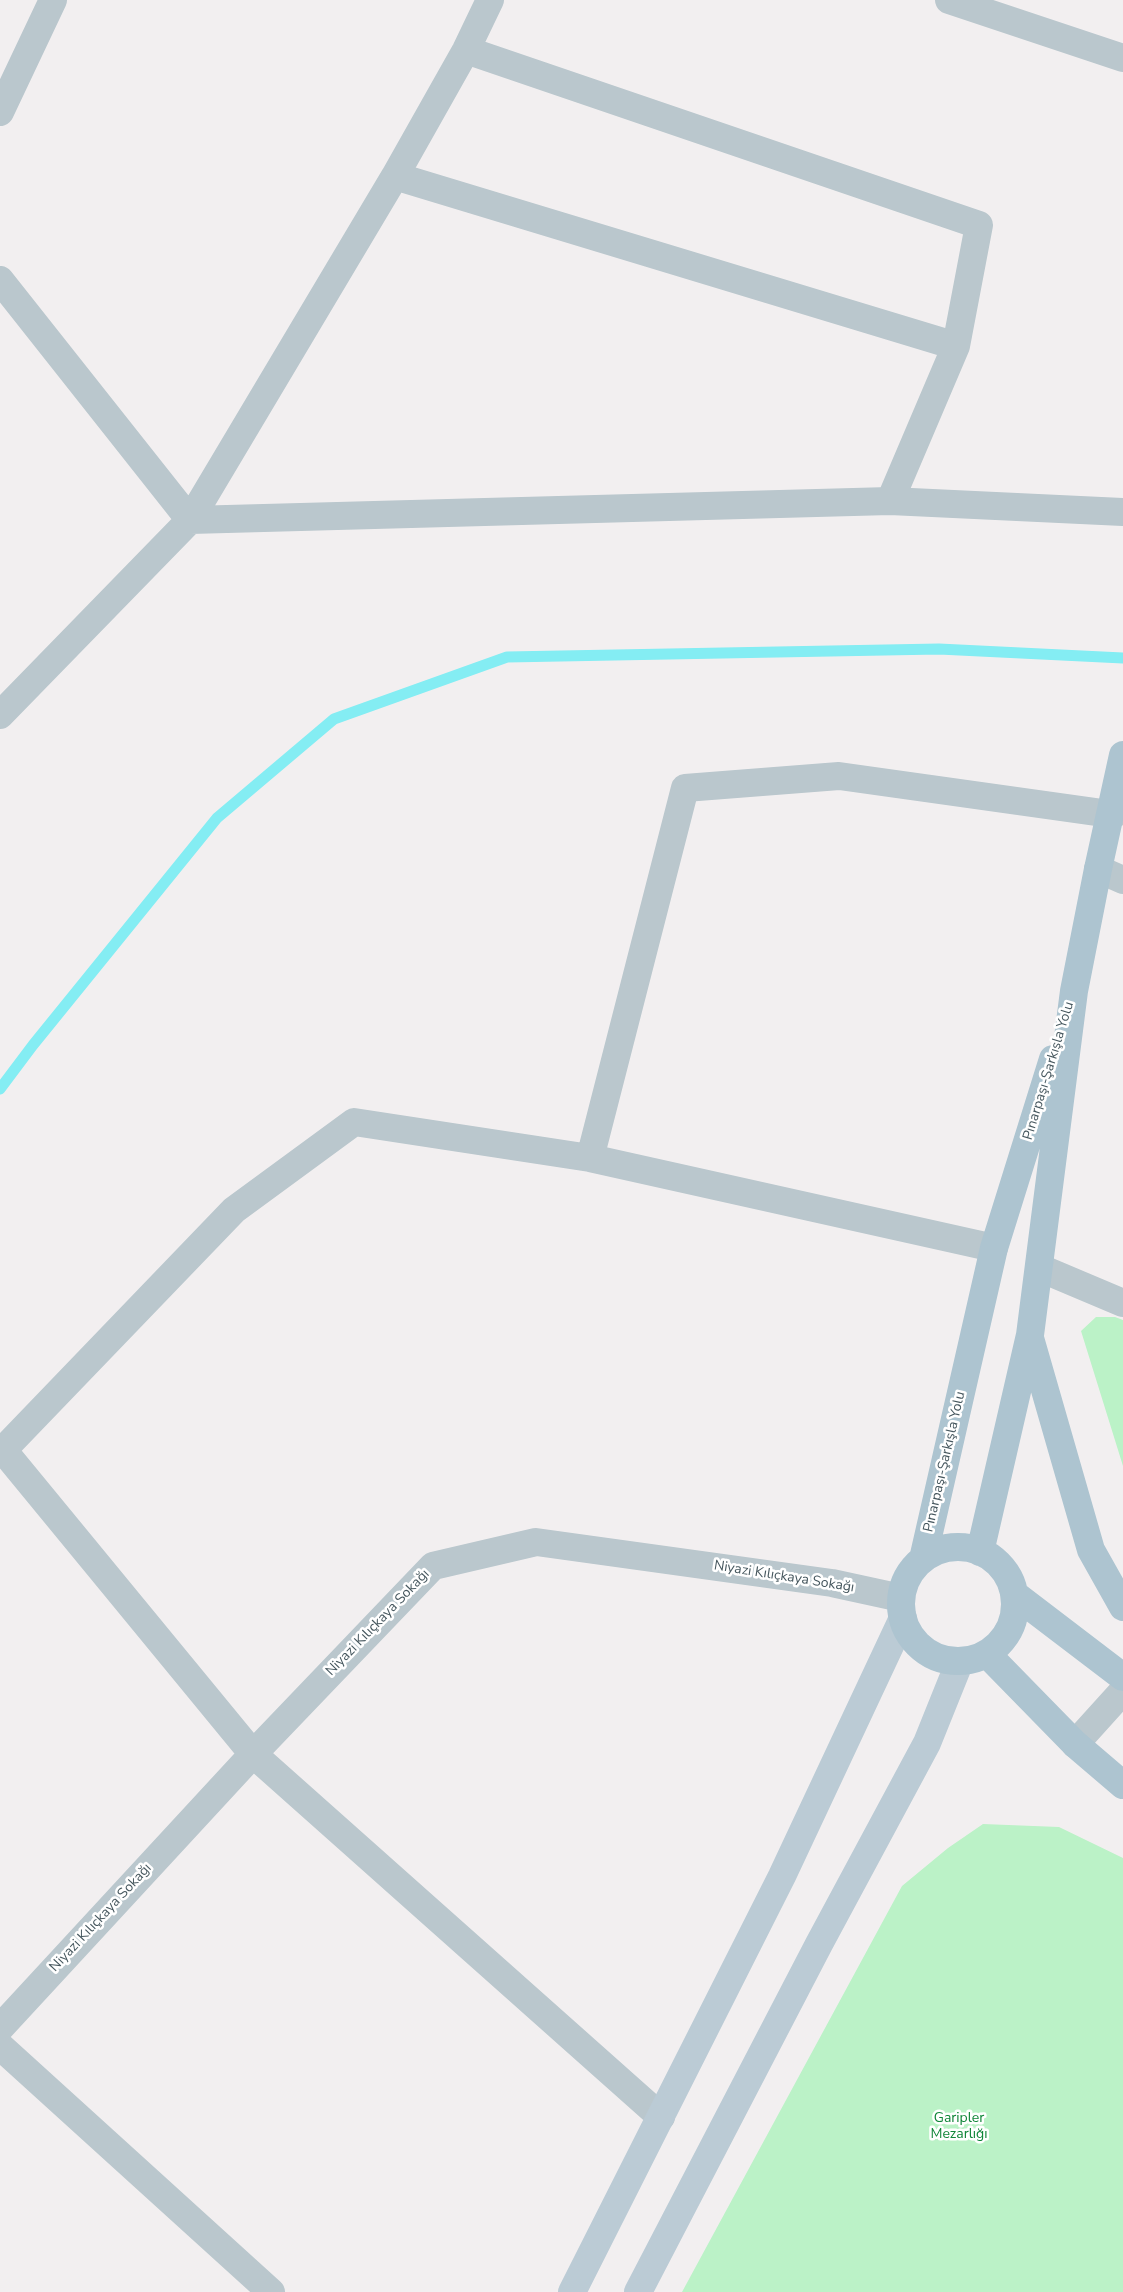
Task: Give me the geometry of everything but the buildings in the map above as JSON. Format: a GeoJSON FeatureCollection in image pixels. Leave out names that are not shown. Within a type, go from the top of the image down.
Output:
{"type":"FeatureCollection","features":[{"type":"Feature","properties":{"kind":"main road"},"geometry":{"type":"LineString","coordinates":[[1074,991],[1098,869],[1116,813],[1117,783],[1123,755]]}},
{"type":"Feature","properties":{"kind":"main road","name":"Pınarpaşı-Şarkışla Yolu"},"geometry":{"type":"LineString","coordinates":[[923,1559],[994,1248],[1074,991]]}},
{"type":"Feature","properties":{"kind":"main road","name":"Pınarpaşı-Şarkışla Yolu"},"geometry":{"type":"LineString","coordinates":[[980,1552],[1030,1335],[1074,991]]}},
{"type":"Feature","properties":{"kind":"main road"},"geometry":{"type":"LineString","coordinates":[[1030,1335],[1091,1550],[1123,1607]]}},
{"type":"Feature","properties":{"kind":"main road"},"geometry":{"type":"LineString","coordinates":[[572,2292],[782,1876],[902,1608],[905,1584],[913,1570],[923,1559],[941,1550],[960,1547],[980,1552],[996,1562],[1008,1576],[1014,1594],[1015,1612],[1010,1629],[987,1654],[960,1661],[941,1659],[924,1650],[910,1636],[902,1608]]}},
{"type":"Feature","properties":{"kind":"main road"},"geometry":{"type":"LineString","coordinates":[[1014,1594],[1123,1677]]}},
{"type":"Feature","properties":{"kind":"main road"},"geometry":{"type":"LineString","coordinates":[[987,1654],[1075,1744],[1123,1785]]}},
{"type":"Feature","properties":{"kind":"main road"},"geometry":{"type":"LineString","coordinates":[[638,2292],[818,1944],[927,1742],[960,1661]]}},
{"type":"Feature","properties":{"kind":"street"},"geometry":{"type":"LineString","coordinates":[[0,112],[53,0]]}},
{"type":"Feature","properties":{"kind":"street"},"geometry":{"type":"LineString","coordinates":[[0,715],[190,520],[395,176],[466,50],[490,0]]}},
{"type":"Feature","properties":{"kind":"street"},"geometry":{"type":"LineString","coordinates":[[948,0],[1123,58]]}},
{"type":"Feature","properties":{"kind":"street"},"geometry":{"type":"LineString","coordinates":[[466,50],[979,224],[956,346],[890,501]]}},
{"type":"Feature","properties":{"kind":"street"},"geometry":{"type":"LineString","coordinates":[[395,176],[956,346]]}},
{"type":"Feature","properties":{"kind":"street"},"geometry":{"type":"LineString","coordinates":[[0,280],[190,520]]}},
{"type":"Feature","properties":{"kind":"street"},"geometry":{"type":"LineString","coordinates":[[190,520],[890,501],[1123,512]]}},
{"type":"Feature","properties":{"kind":"street"},"geometry":{"type":"LineString","coordinates":[[590,1158],[685,788],[839,776],[1116,813]]}},
{"type":"Feature","properties":{"kind":"street"},"geometry":{"type":"LineString","coordinates":[[1098,869],[1123,880]]}},
{"type":"Feature","properties":{"kind":"street"},"geometry":{"type":"LineString","coordinates":[[661,2117],[253,1754],[3,1450],[234,1210],[354,1122],[590,1158],[994,1248]]}},
{"type":"Feature","properties":{"kind":"street"},"geometry":{"type":"LineString","coordinates":[[1040,1268],[1123,1303]]}},
{"type":"Feature","properties":{"kind":"street","name":"Niyazi Kılıçkaya Sokağı"},"geometry":{"type":"LineString","coordinates":[[0,2028],[253,1754],[433,1566],[536,1542],[832,1583],[902,1608]]}},
{"type":"Feature","properties":{"kind":"street"},"geometry":{"type":"LineString","coordinates":[[1075,1744],[1123,1691]]}},
{"type":"Feature","properties":{"kind":"street"},"geometry":{"type":"LineString","coordinates":[[0,2046],[271,2292]]}},
{"type":"Feature","properties":{"kind":"green space"},"geometry":{"type":"Polygon","coordinates":[[[1096,1317],[1115,1317],[1123,1320],[1123,1466],[1081,1331],[1096,1317]]]}},
{"type":"Feature","properties":{"kind":"green space","name":"Garipler Mezarlığı"},"geometry":{"type":"Polygon","coordinates":[[[983,1824],[1059,1827],[1123,1858],[1123,2292],[682,2292],[902,1886],[948,1848],[983,1824]]]}},
{"type":"Feature","properties":{"kind":"waterway"},"geometry":{"type":"LineString","coordinates":[[0,1089],[33,1045],[217,818],[334,719],[507,657],[939,649],[1123,658]]}}]}
